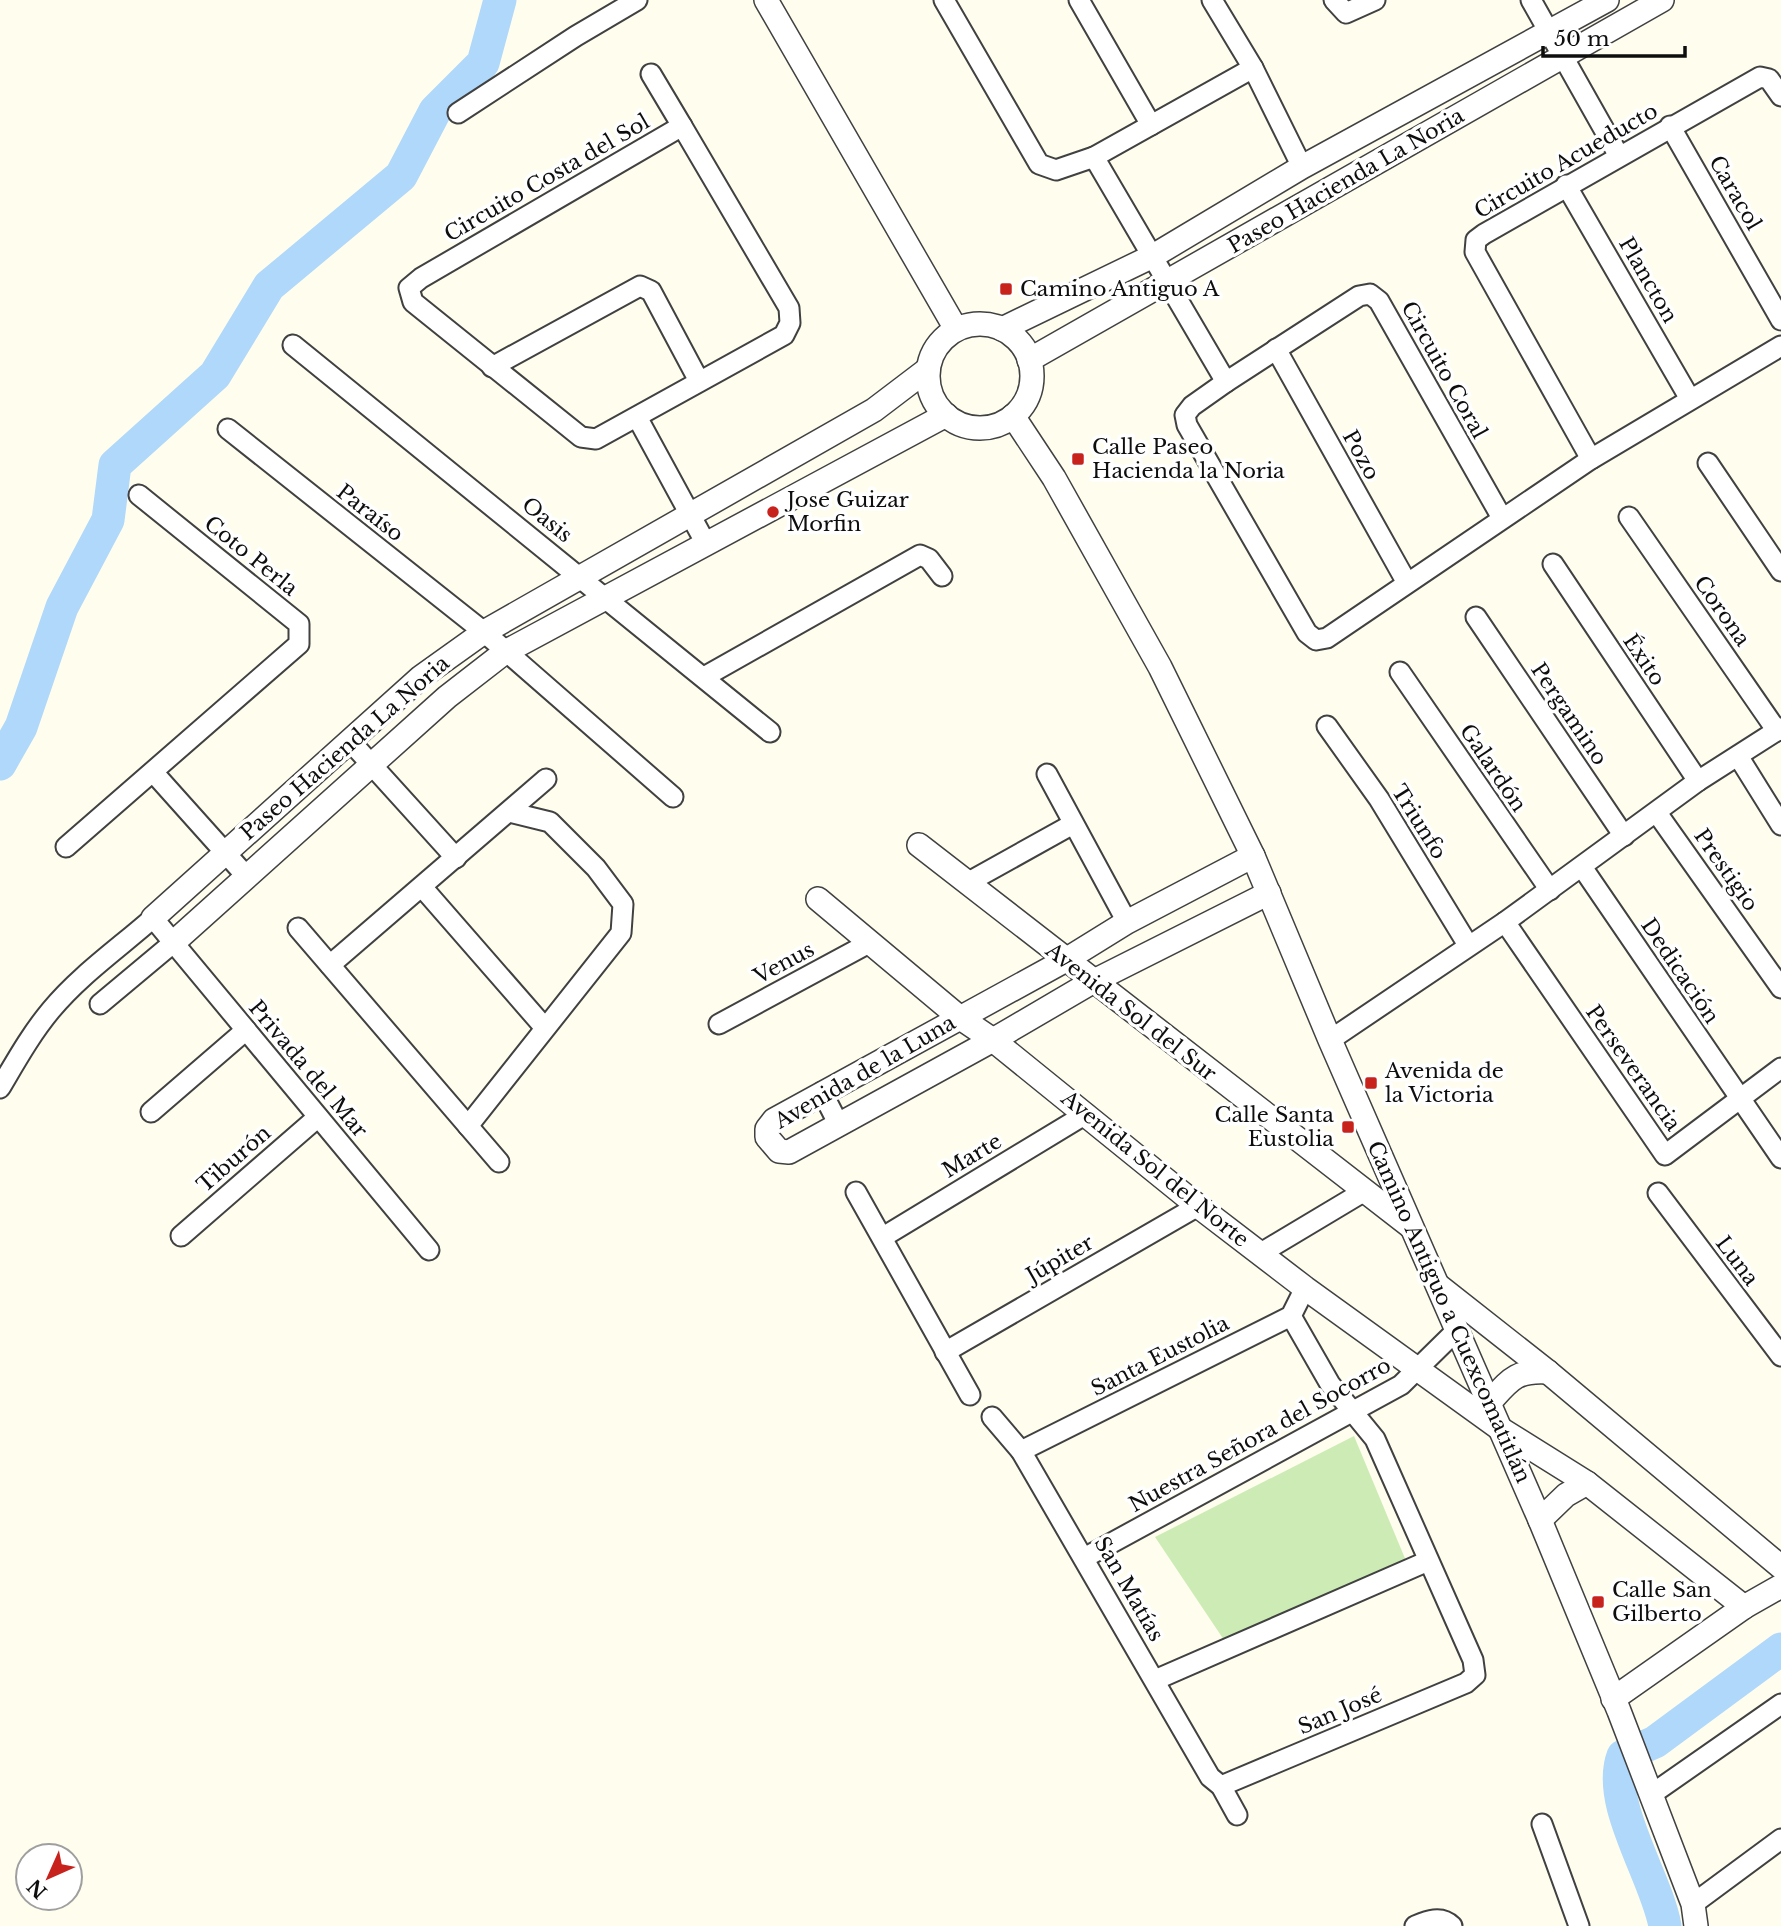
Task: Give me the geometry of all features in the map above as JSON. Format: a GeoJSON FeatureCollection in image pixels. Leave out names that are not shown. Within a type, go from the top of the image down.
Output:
{"type":"FeatureCollection","features":[{"type":"Feature","properties":{"kind":"street"},"geometry":{"type":"LineString","coordinates":[[458,113],[576,36],[637,0]]}},
{"type":"Feature","properties":{"kind":"street"},"geometry":{"type":"LineString","coordinates":[[766,0],[956,330]]}},
{"type":"Feature","properties":{"kind":"street"},"geometry":{"type":"LineString","coordinates":[[944,0],[1039,164],[1056,170],[1094,157],[1252,68]]}},
{"type":"Feature","properties":{"kind":"street"},"geometry":{"type":"LineString","coordinates":[[1079,0],[1151,125]]}},
{"type":"Feature","properties":{"kind":"street"},"geometry":{"type":"LineString","coordinates":[[1212,0],[1252,68],[1302,167]]}},
{"type":"Feature","properties":{"kind":"street"},"geometry":{"type":"LineString","coordinates":[[1334,0],[1346,13],[1375,0]]}},
{"type":"Feature","properties":{"kind":"street"},"geometry":{"type":"LineString","coordinates":[[1531,0],[1619,156]]}},
{"type":"Feature","properties":{"kind":"street","name":"Paseo Hacienda La Noria"},"geometry":{"type":"LineString","coordinates":[[1002,329],[1153,256],[1302,167],[1607,0]]}},
{"type":"Feature","properties":{"kind":"street","name":"Paseo Hacienda La Noria"},"geometry":{"type":"LineString","coordinates":[[1029,360],[1169,283],[1662,0]]}},
{"type":"Feature","properties":{"kind":"street"},"geometry":{"type":"LineString","coordinates":[[651,74],[682,126]]}},
{"type":"Feature","properties":{"kind":"street","name":"Circuito Acueducto"},"geometry":{"type":"LineString","coordinates":[[1591,459],[1475,252],[1476,240],[1566,185],[1760,77],[1769,79],[1781,96]]}},
{"type":"Feature","properties":{"kind":"street","name":"Circuito Costa del Sol"},"geometry":{"type":"LineString","coordinates":[[682,126],[789,308],[790,323],[784,335],[596,439],[581,437],[492,367],[413,302],[409,288],[421,278],[682,126]]}},
{"type":"Feature","properties":{"kind":"street","name":"Caracol"},"geometry":{"type":"LineString","coordinates":[[1670,126],[1781,320]]}},
{"type":"Feature","properties":{"kind":"street"},"geometry":{"type":"LineString","coordinates":[[1094,157],[1226,382]]}},
{"type":"Feature","properties":{"kind":"street","name":"Plancton"},"geometry":{"type":"LineString","coordinates":[[1566,185],[1690,398]]}},
{"type":"Feature","properties":{"kind":"street"},"geometry":{"type":"LineString","coordinates":[[492,367],[640,286],[651,291],[699,381]]}},
{"type":"Feature","properties":{"kind":"street","name":"Circuito Coral"},"geometry":{"type":"LineString","coordinates":[[1407,583],[1327,638],[1316,640],[1307,633],[1186,425],[1185,415],[1192,406],[1359,296],[1370,294],[1379,301],[1502,518]]}},
{"type":"Feature","properties":{"kind":"street"},"geometry":{"type":"LineString","coordinates":[[986,324],[1002,329],[1013,337],[1029,360],[1031,380],[1026,400],[1013,416],[998,425],[979,428],[961,424],[946,415],[935,402],[929,386],[928,369],[937,346],[956,330],[986,324]]}},
{"type":"Feature","properties":{"kind":"street","name":"Oasis"},"geometry":{"type":"LineString","coordinates":[[293,345],[607,597],[770,732]]}},
{"type":"Feature","properties":{"kind":"street"},"geometry":{"type":"LineString","coordinates":[[1407,583],[1591,459],[1781,346]]}},
{"type":"Feature","properties":{"kind":"street","name":"Pozo"},"geometry":{"type":"LineString","coordinates":[[1276,349],[1407,583]]}},
{"type":"Feature","properties":{"kind":"street","name":"Paseo Hacienda La Noria"},"geometry":{"type":"LineString","coordinates":[[0,1088],[25,1045],[51,1009],[76,984],[421,677],[484,632],[874,410],[928,369]]}},
{"type":"Feature","properties":{"kind":"street","name":"Paseo Hacienda La Noria"},"geometry":{"type":"LineString","coordinates":[[100,1004],[173,943],[447,697],[505,652],[705,542],[946,415]]}},
{"type":"Feature","properties":{"kind":"street","name":"Camino Antiguo a Cuexcomatitlán"},"geometry":{"type":"LineString","coordinates":[[1013,416],[1054,478],[1160,667],[1253,856],[1330,1040],[1540,1520],[1652,1794],[1695,1915]]}},
{"type":"Feature","properties":{"kind":"street"},"geometry":{"type":"LineString","coordinates":[[637,417],[705,542]]}},
{"type":"Feature","properties":{"kind":"street","name":"Paraíso"},"geometry":{"type":"LineString","coordinates":[[228,429],[484,632],[505,652]]}},
{"type":"Feature","properties":{"kind":"street"},"geometry":{"type":"LineString","coordinates":[[1708,463],[1781,571]]}},
{"type":"Feature","properties":{"kind":"street","name":"Coto Perla"},"geometry":{"type":"LineString","coordinates":[[66,847],[299,644],[299,624],[139,495]]}},
{"type":"Feature","properties":{"kind":"street","name":"Corona"},"geometry":{"type":"LineString","coordinates":[[1629,517],[1779,729]]}},
{"type":"Feature","properties":{"kind":"street"},"geometry":{"type":"LineString","coordinates":[[704,677],[920,555],[929,559],[943,576]]}},
{"type":"Feature","properties":{"kind":"street","name":"Éxito"},"geometry":{"type":"LineString","coordinates":[[1553,564],[1698,781]]}},
{"type":"Feature","properties":{"kind":"street","name":"Pergamino"},"geometry":{"type":"LineString","coordinates":[[1476,617],[1624,836]]}},
{"type":"Feature","properties":{"kind":"street"},"geometry":{"type":"LineString","coordinates":[[505,652],[673,797]]}},
{"type":"Feature","properties":{"kind":"street","name":"Galardón"},"geometry":{"type":"LineString","coordinates":[[1400,672],[1549,890]]}},
{"type":"Feature","properties":{"kind":"street","name":"Triunfo"},"geometry":{"type":"LineString","coordinates":[[1327,726],[1379,799],[1468,945]]}},
{"type":"Feature","properties":{"kind":"street"},"geometry":{"type":"LineString","coordinates":[[1330,1040],[1505,922],[1698,781],[1779,729]]}},
{"type":"Feature","properties":{"kind":"street"},"geometry":{"type":"LineString","coordinates":[[349,741],[456,858]]}},
{"type":"Feature","properties":{"kind":"street"},"geometry":{"type":"LineString","coordinates":[[1738,756],[1781,825]]}},
{"type":"Feature","properties":{"kind":"street"},"geometry":{"type":"LineString","coordinates":[[153,772],[247,877]]}},
{"type":"Feature","properties":{"kind":"street"},"geometry":{"type":"LineString","coordinates":[[1047,774],[1127,922]]}},
{"type":"Feature","properties":{"kind":"street"},"geometry":{"type":"LineString","coordinates":[[330,965],[545,779]]}},
{"type":"Feature","properties":{"kind":"street"},"geometry":{"type":"LineString","coordinates":[[468,1126],[621,933],[623,904],[596,868],[550,822],[509,812]]}},
{"type":"Feature","properties":{"kind":"street","name":"Prestigio"},"geometry":{"type":"LineString","coordinates":[[1657,813],[1781,988]]}},
{"type":"Feature","properties":{"kind":"street"},"geometry":{"type":"LineString","coordinates":[[967,883],[1073,824]]}},
{"type":"Feature","properties":{"kind":"street","name":"Avenida Sol del Sur"},"geometry":{"type":"LineString","coordinates":[[919,845],[1064,961],[1412,1228]]}},
{"type":"Feature","properties":{"kind":"street","name":"Avenida de la Luna"},"geometry":{"type":"LineString","coordinates":[[1253,856],[1127,922],[1064,961],[822,1092],[774,1120],[767,1129],[767,1137],[779,1151],[789,1152],[993,1040],[1092,982],[1269,893]]}},
{"type":"Feature","properties":{"kind":"street","name":"Dedicación"},"geometry":{"type":"LineString","coordinates":[[1583,867],[1781,1158]]}},
{"type":"Feature","properties":{"kind":"street"},"geometry":{"type":"LineString","coordinates":[[422,887],[545,1028]]}},
{"type":"Feature","properties":{"kind":"street","name":"Avenida Sol del Norte"},"geometry":{"type":"LineString","coordinates":[[818,899],[960,1017],[993,1040],[1198,1206],[1305,1288],[1499,1428],[1587,1483],[1745,1607]]}},
{"type":"Feature","properties":{"kind":"street","name":"Privada del Mar"},"geometry":{"type":"LineString","coordinates":[[153,918],[429,1250]]}},
{"type":"Feature","properties":{"kind":"street","name":"Perseverancia"},"geometry":{"type":"LineString","coordinates":[[1505,922],[1665,1154],[1781,1068]]}},
{"type":"Feature","properties":{"kind":"street"},"geometry":{"type":"LineString","coordinates":[[298,928],[499,1162]]}},
{"type":"Feature","properties":{"kind":"street","name":"Venus"},"geometry":{"type":"LineString","coordinates":[[719,1024],[871,942]]}},
{"type":"Feature","properties":{"kind":"street"},"geometry":{"type":"LineString","coordinates":[[150,1112],[246,1030]]}},
{"type":"Feature","properties":{"kind":"street"},"geometry":{"type":"LineString","coordinates":[[822,1092],[839,1125]]}},
{"type":"Feature","properties":{"kind":"street","name":"Marte"},"geometry":{"type":"LineString","coordinates":[[883,1237],[1086,1114]]}},
{"type":"Feature","properties":{"kind":"street","name":"Tiburón"},"geometry":{"type":"LineString","coordinates":[[181,1236],[318,1117]]}},
{"type":"Feature","properties":{"kind":"street"},"geometry":{"type":"LineString","coordinates":[[856,1192],[970,1395]]}},
{"type":"Feature","properties":{"kind":"street"},"geometry":{"type":"LineString","coordinates":[[1261,1254],[1363,1192]]}},
{"type":"Feature","properties":{"kind":"street","name":"Luna"},"geometry":{"type":"LineString","coordinates":[[1658,1193],[1781,1356]]}},
{"type":"Feature","properties":{"kind":"street","name":"Júpiter"},"geometry":{"type":"LineString","coordinates":[[945,1352],[1198,1206]]}},
{"type":"Feature","properties":{"kind":"street"},"geometry":{"type":"LineString","coordinates":[[1439,1286],[1781,1567]]}},
{"type":"Feature","properties":{"kind":"street"},"geometry":{"type":"LineString","coordinates":[[1155,1679],[1428,1561],[1375,1439],[1330,1384],[1291,1316],[1305,1288]]}},
{"type":"Feature","properties":{"kind":"street","name":"Santa Eustolia"},"geometry":{"type":"LineString","coordinates":[[1021,1451],[1291,1316]]}},
{"type":"Feature","properties":{"kind":"street","name":"Nuestra Señora del Socorro"},"geometry":{"type":"LineString","coordinates":[[1084,1558],[1401,1385],[1457,1330]]}},
{"type":"Feature","properties":{"kind":"street"},"geometry":{"type":"LineString","coordinates":[[1489,1403],[1511,1379],[1527,1371],[1548,1373]]}},
{"type":"Feature","properties":{"kind":"street","name":"San Matías"},"geometry":{"type":"LineString","coordinates":[[992,1417],[1021,1451],[1210,1777],[1221,1786],[1237,1815]]}},
{"type":"Feature","properties":{"kind":"street"},"geometry":{"type":"LineString","coordinates":[[1540,1520],[1566,1494],[1587,1483]]}},
{"type":"Feature","properties":{"kind":"street","name":"San José"},"geometry":{"type":"LineString","coordinates":[[1221,1786],[1466,1683],[1475,1675],[1473,1660],[1428,1561]]}},
{"type":"Feature","properties":{"kind":"street"},"geometry":{"type":"LineString","coordinates":[[1616,1705],[1745,1607],[1781,1586]]}},
{"type":"Feature","properties":{"kind":"street"},"geometry":{"type":"LineString","coordinates":[[1652,1794],[1781,1704]]}},
{"type":"Feature","properties":{"kind":"street"},"geometry":{"type":"LineString","coordinates":[[1542,1824],[1579,1926]]}},
{"type":"Feature","properties":{"kind":"street"},"geometry":{"type":"LineString","coordinates":[[1695,1915],[1781,1839]]}},
{"type":"Feature","properties":{"kind":"street"},"geometry":{"type":"LineString","coordinates":[[1415,1926],[1433,1919],[1448,1922],[1452,1926]]}},
{"type":"Feature","properties":{"kind":"green space"},"geometry":{"type":"Polygon","coordinates":[[[1354,1436],[1409,1568],[1224,1640],[1155,1537],[1354,1436]]]}},
{"type":"Feature","properties":{"kind":"waterway"},"geometry":{"type":"LineString","coordinates":[[0,764],[21,727],[62,607],[108,520],[115,465],[215,375],[269,286],[401,176],[435,111],[483,63],[500,0]]}},
{"type":"Feature","properties":{"kind":"waterway"},"geometry":{"type":"LineString","coordinates":[[1665,1926],[1626,1817],[1619,1775],[1623,1756],[1655,1742],[1781,1649]]}},
{"type":"Feature","properties":{"kind":"place","name":"Camino Antiguo A"},"geometry":{"type":"Point","coordinates":[1006,289]}},
{"type":"Feature","properties":{"kind":"place","name":"Calle Paseo Hacienda la Noria"},"geometry":{"type":"Point","coordinates":[1078,459]}},
{"type":"Feature","properties":{"kind":"place","name":"Jose Guizar Morfin"},"geometry":{"type":"Point","coordinates":[773,512]}},
{"type":"Feature","properties":{"kind":"place","name":"Avenida de la Victoria"},"geometry":{"type":"Point","coordinates":[1371,1083]}},
{"type":"Feature","properties":{"kind":"place","name":"Calle Santa Eustolia"},"geometry":{"type":"Point","coordinates":[1348,1127]}},
{"type":"Feature","properties":{"kind":"place","name":"Calle San Gilberto"},"geometry":{"type":"Point","coordinates":[1598,1602]}}]}
